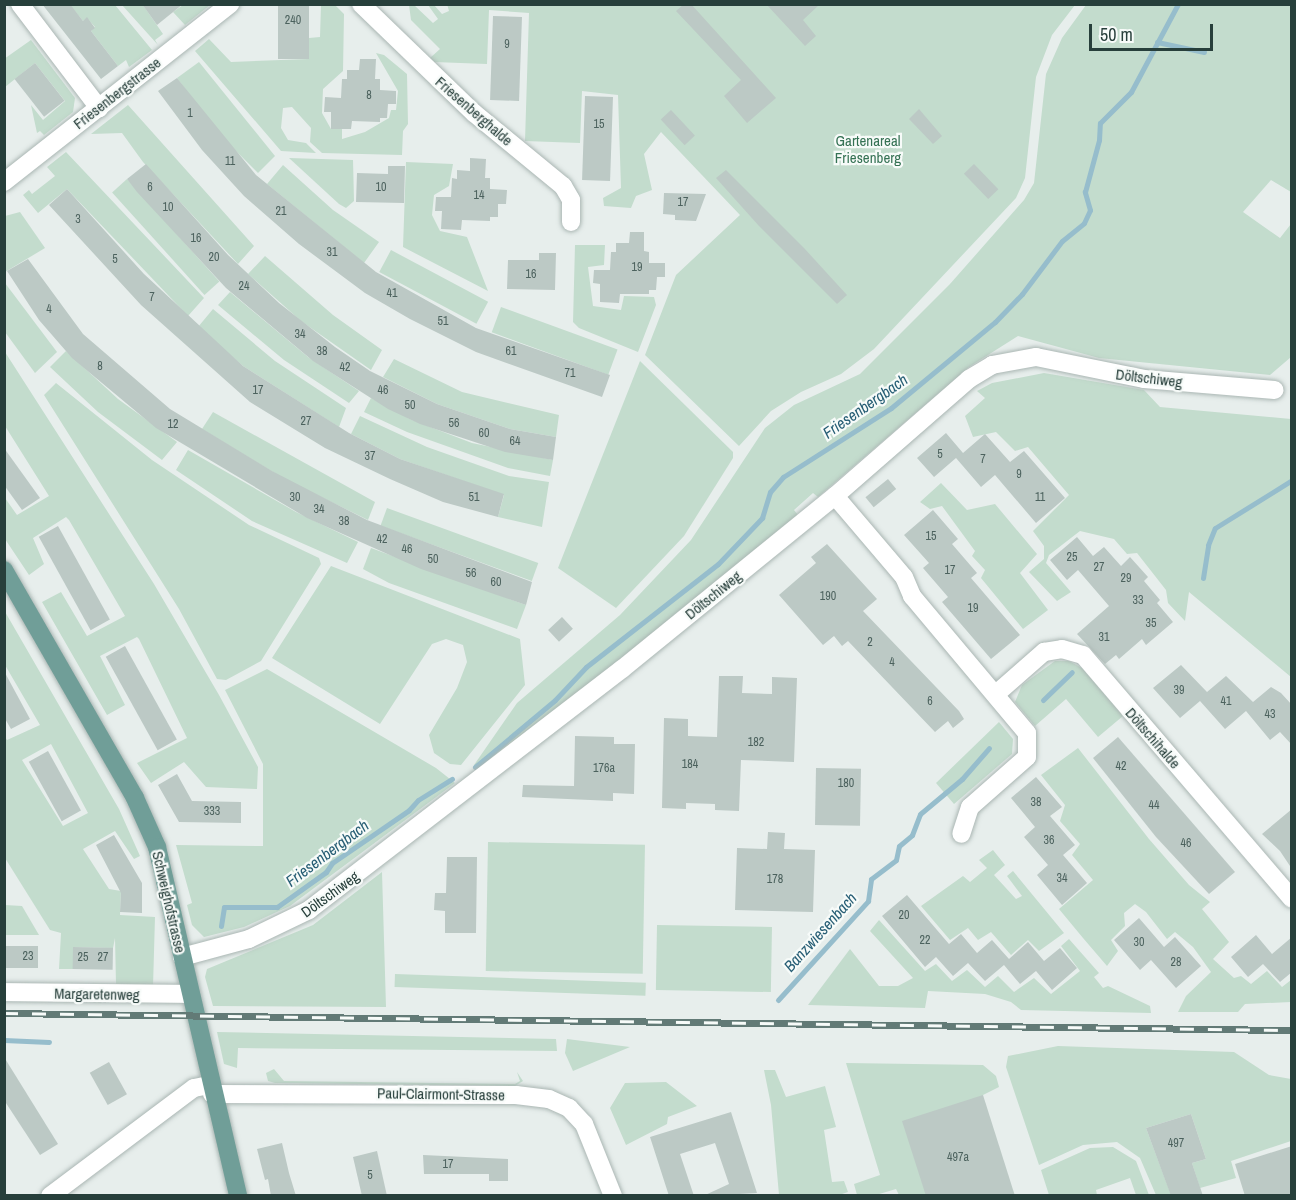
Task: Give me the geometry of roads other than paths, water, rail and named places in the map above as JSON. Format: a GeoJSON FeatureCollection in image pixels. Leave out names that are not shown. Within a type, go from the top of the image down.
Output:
{"type":"FeatureCollection","features":[{"type":"Feature","properties":{"kind":"main road","name":"Schweighofstrasse"},"geometry":{"type":"LineString","coordinates":[[4,570],[135,798],[165,876],[211,1089],[238,1196]]}},
{"type":"Feature","properties":{"kind":"street"},"geometry":{"type":"LineString","coordinates":[[20,4],[99,108]]}},
{"type":"Feature","properties":{"kind":"street","name":"Friesenbergstrasse"},"geometry":{"type":"LineString","coordinates":[[4,183],[230,4]]}},
{"type":"Feature","properties":{"kind":"street","name":"Friesenberghalde"},"geometry":{"type":"LineString","coordinates":[[361,4],[474,113],[563,186],[571,200],[571,222]]}},
{"type":"Feature","properties":{"kind":"street","name":"Döltschiweg"},"geometry":{"type":"LineString","coordinates":[[182,957],[249,939],[309,910],[622,669],[835,496],[969,379],[1007,361],[1036,357],[1144,379],[1275,390]]}},
{"type":"Feature","properties":{"kind":"street"},"geometry":{"type":"LineString","coordinates":[[835,496],[1027,733],[1029,752],[1022,763],[970,807],[961,834]]}},
{"type":"Feature","properties":{"kind":"street","name":"Döltschihalde"},"geometry":{"type":"LineString","coordinates":[[996,694],[1044,652],[1062,649],[1083,656],[1292,898]]}},
{"type":"Feature","properties":{"kind":"street","name":"Margaretenweg"},"geometry":{"type":"LineString","coordinates":[[4,993],[190,994]]}},
{"type":"Feature","properties":{"kind":"street"},"geometry":{"type":"LineString","coordinates":[[50,1196],[194,1088],[211,1089]]}},
{"type":"Feature","properties":{"kind":"street","name":"Paul-Clairmont-Strasse"},"geometry":{"type":"LineString","coordinates":[[211,1089],[516,1095],[549,1100],[569,1108],[584,1124],[614,1196]]}},
{"type":"Feature","properties":{"kind":"waterway","name":"Friesenbergbach"},"geometry":{"type":"LineString","coordinates":[[475,767],[555,700],[586,667],[718,564],[762,518],[770,492],[783,477],[891,408],[995,322],[1022,294],[1062,241],[1084,223],[1090,210],[1085,192],[1099,140],[1100,123],[1131,92],[1178,4]]}},
{"type":"Feature","properties":{"kind":"waterway"},"geometry":{"type":"LineString","coordinates":[[1157,42],[1204,52]]}},
{"type":"Feature","properties":{"kind":"waterway","name":"Banzwiesenbach"},"geometry":{"type":"LineString","coordinates":[[1203,578],[1208,545],[1215,528],[1292,480]]}},
{"type":"Feature","properties":{"kind":"waterway","name":"Banzwiesenbach"},"geometry":{"type":"LineString","coordinates":[[1043,700],[1072,672]]}},
{"type":"Feature","properties":{"kind":"waterway","name":"Banzwiesenbach"},"geometry":{"type":"LineString","coordinates":[[778,1000],[868,901],[871,879],[896,860],[899,846],[912,835],[920,814],[962,779],[989,748]]}},
{"type":"Feature","properties":{"kind":"waterway","name":"Friesenbergbach"},"geometry":{"type":"LineString","coordinates":[[221,926],[224,907],[277,907],[326,872],[332,863],[409,810],[418,800],[452,779]]}},
{"type":"Feature","properties":{"kind":"waterway","name":"Friesenbergbach"},"geometry":{"type":"LineString","coordinates":[[4,1040],[49,1042]]}},
{"type":"Feature","properties":{"kind":"railway"},"geometry":{"type":"LineString","coordinates":[[4,1013],[1292,1030]]}},
{"type":"Feature","properties":{"kind":"park label","name":"Gartenareal Friesenberg"},"geometry":{"type":"Point","coordinates":[868,148]}}]}
